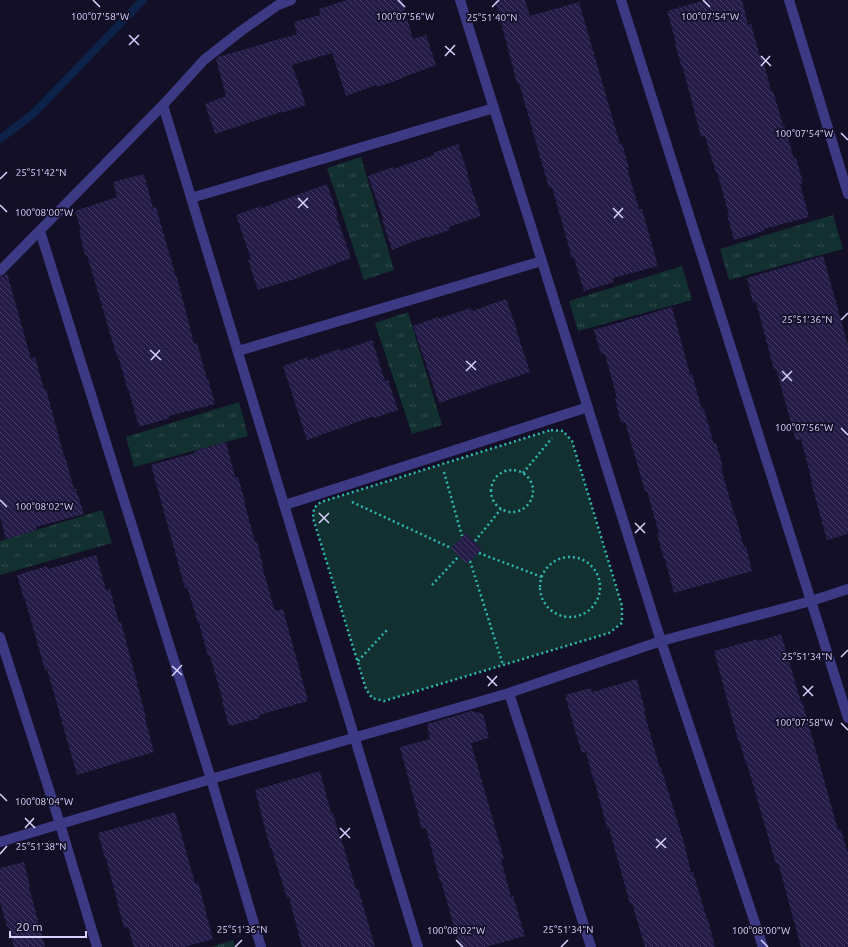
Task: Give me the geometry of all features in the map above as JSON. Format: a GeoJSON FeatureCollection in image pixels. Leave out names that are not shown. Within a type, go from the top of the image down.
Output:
{"type":"FeatureCollection","features":[{"type":"Feature","properties":{"kind":"street"},"geometry":{"type":"LineString","coordinates":[[0,271],[163,105],[204,60],[241,31],[278,5],[291,0]]}},
{"type":"Feature","properties":{"kind":"street"},"geometry":{"type":"LineString","coordinates":[[460,0],[661,641],[763,947]]}},
{"type":"Feature","properties":{"kind":"street"},"geometry":{"type":"LineString","coordinates":[[621,0],[848,718]]}},
{"type":"Feature","properties":{"kind":"street"},"geometry":{"type":"LineString","coordinates":[[789,0],[848,194]]}},
{"type":"Feature","properties":{"kind":"street"},"geometry":{"type":"LineString","coordinates":[[163,105],[418,947]]}},
{"type":"Feature","properties":{"kind":"street"},"geometry":{"type":"LineString","coordinates":[[191,198],[494,108]]}},
{"type":"Feature","properties":{"kind":"street"},"geometry":{"type":"LineString","coordinates":[[40,231],[211,779],[261,947]]}},
{"type":"Feature","properties":{"kind":"street"},"geometry":{"type":"LineString","coordinates":[[238,351],[542,261]]}},
{"type":"Feature","properties":{"kind":"street"},"geometry":{"type":"LineString","coordinates":[[285,505],[588,407]]}},
{"type":"Feature","properties":{"kind":"street"},"geometry":{"type":"LineString","coordinates":[[0,842],[509,692],[661,641],[811,601],[848,589]]}},
{"type":"Feature","properties":{"kind":"street"},"geometry":{"type":"LineString","coordinates":[[0,637],[60,824],[96,947]]}},
{"type":"Feature","properties":{"kind":"street"},"geometry":{"type":"LineString","coordinates":[[509,692],[591,947]]}},
{"type":"Feature","properties":{"kind":"path"},"geometry":{"type":"LineString","coordinates":[[551,430],[563,431],[572,441],[622,606],[622,623],[609,633],[384,701],[372,698],[366,689],[357,662],[313,518],[314,508],[321,502],[442,464],[551,430]]}},
{"type":"Feature","properties":{"kind":"path"},"geometry":{"type":"LineString","coordinates":[[523,473],[558,431]]}},
{"type":"Feature","properties":{"kind":"path"},"geometry":{"type":"LineString","coordinates":[[442,464],[462,536]]}},
{"type":"Feature","properties":{"kind":"path"},"geometry":{"type":"LineString","coordinates":[[506,471],[517,471],[523,473],[529,478],[533,487],[534,491],[531,501],[524,509],[516,512],[509,512],[501,509],[496,506],[491,496],[491,489],[494,481],[498,476],[506,471]]}},
{"type":"Feature","properties":{"kind":"path"},"geometry":{"type":"LineString","coordinates":[[339,496],[451,548]]}},
{"type":"Feature","properties":{"kind":"path"},"geometry":{"type":"LineString","coordinates":[[475,541],[501,509]]}},
{"type":"Feature","properties":{"kind":"path"},"geometry":{"type":"LineString","coordinates":[[479,553],[542,577]]}},
{"type":"Feature","properties":{"kind":"path"},"geometry":{"type":"LineString","coordinates":[[432,585],[459,556]]}},
{"type":"Feature","properties":{"kind":"path"},"geometry":{"type":"LineString","coordinates":[[570,558],[582,560],[590,566],[598,577],[598,598],[593,606],[583,614],[569,617],[559,615],[549,608],[542,597],[540,587],[542,577],[551,564],[561,559],[570,558]]}},
{"type":"Feature","properties":{"kind":"path"},"geometry":{"type":"LineString","coordinates":[[470,561],[503,665]]}},
{"type":"Feature","properties":{"kind":"path"},"geometry":{"type":"LineString","coordinates":[[357,662],[386,630]]}},
{"type":"Feature","properties":{"kind":"green space"},"geometry":{"type":"Polygon","coordinates":[[[361,157],[394,270],[364,280],[327,168],[361,157]]]}},
{"type":"Feature","properties":{"kind":"green space"},"geometry":{"type":"Polygon","coordinates":[[[833,215],[843,249],[729,280],[720,249],[833,215]]]}},
{"type":"Feature","properties":{"kind":"green space"},"geometry":{"type":"Polygon","coordinates":[[[682,266],[692,300],[578,331],[569,301],[682,266]]]}},
{"type":"Feature","properties":{"kind":"green space"},"geometry":{"type":"Polygon","coordinates":[[[408,312],[442,425],[412,434],[375,323],[408,312]]]}},
{"type":"Feature","properties":{"kind":"green space"},"geometry":{"type":"Polygon","coordinates":[[[239,402],[248,436],[134,467],[126,437],[239,402]]]}},
{"type":"Feature","properties":{"kind":"green space"},"geometry":{"type":"Polygon","coordinates":[[[551,430],[563,431],[572,441],[622,606],[622,623],[609,633],[384,701],[372,698],[366,689],[313,518],[314,508],[321,502],[551,430]]]}},
{"type":"Feature","properties":{"kind":"green space"},"geometry":{"type":"Polygon","coordinates":[[[102,510],[112,543],[0,575],[0,541],[102,510]]]}},
{"type":"Feature","properties":{"kind":"green space"},"geometry":{"type":"Polygon","coordinates":[[[233,940],[235,947],[211,947],[233,940]]]}},
{"type":"Feature","properties":{"kind":"building"},"geometry":{"type":"Polygon","coordinates":[[[347,0],[402,0],[413,39],[426,35],[436,65],[401,79],[377,87],[376,85],[346,96],[332,53],[292,65],[306,105],[215,134],[205,104],[226,96],[216,59],[218,57],[297,34],[294,22],[320,15],[319,9],[347,0]]]}},
{"type":"Feature","properties":{"kind":"building"},"geometry":{"type":"Polygon","coordinates":[[[495,0],[525,0],[530,16],[579,2],[620,144],[622,143],[629,168],[627,168],[639,209],[642,209],[658,266],[613,278],[614,282],[584,291],[574,258],[572,258],[552,187],[549,188],[519,83],[517,83],[495,0]]]}},
{"type":"Feature","properties":{"kind":"building"},"geometry":{"type":"Polygon","coordinates":[[[705,0],[742,0],[748,25],[751,24],[760,56],[762,55],[771,91],[773,91],[794,159],[796,158],[803,183],[800,184],[809,217],[764,229],[764,231],[734,240],[727,215],[729,215],[717,172],[716,173],[705,136],[701,137],[667,11],[705,0]]]}},
{"type":"Feature","properties":{"kind":"building"},"geometry":{"type":"Polygon","coordinates":[[[458,144],[481,216],[449,227],[450,230],[426,238],[425,237],[392,250],[382,219],[383,218],[368,176],[434,155],[433,153],[458,144]]]}},
{"type":"Feature","properties":{"kind":"building"},"geometry":{"type":"Polygon","coordinates":[[[144,174],[153,208],[156,207],[177,277],[194,344],[197,343],[215,404],[169,416],[170,418],[139,427],[87,255],[85,255],[79,231],[81,230],[75,211],[117,197],[113,182],[144,174]]]}},
{"type":"Feature","properties":{"kind":"building"},"geometry":{"type":"Polygon","coordinates":[[[327,184],[351,258],[295,279],[258,290],[248,260],[251,259],[236,215],[261,206],[261,208],[327,184]]]}},
{"type":"Feature","properties":{"kind":"building"},"geometry":{"type":"Polygon","coordinates":[[[823,256],[848,345],[848,534],[827,540],[801,439],[796,441],[776,369],[774,370],[756,302],[753,303],[747,278],[823,256]]]}},
{"type":"Feature","properties":{"kind":"building"},"geometry":{"type":"Polygon","coordinates":[[[7,273],[31,359],[35,357],[44,389],[46,389],[74,489],[76,489],[84,514],[36,527],[37,530],[6,539],[0,517],[0,277],[7,273]]]}},
{"type":"Feature","properties":{"kind":"building"},"geometry":{"type":"Polygon","coordinates":[[[506,299],[530,372],[439,403],[413,326],[470,308],[472,311],[506,299]]]}},
{"type":"Feature","properties":{"kind":"building"},"geometry":{"type":"Polygon","coordinates":[[[672,307],[690,374],[692,374],[702,410],[704,409],[714,444],[716,443],[723,467],[721,468],[744,547],[746,546],[752,571],[674,593],[657,534],[659,534],[647,491],[645,491],[625,422],[621,423],[615,398],[617,398],[605,354],[601,354],[594,330],[672,307]]]}},
{"type":"Feature","properties":{"kind":"building"},"geometry":{"type":"Polygon","coordinates":[[[372,340],[385,381],[388,380],[398,410],[374,418],[374,416],[307,440],[283,366],[308,357],[309,360],[339,349],[340,351],[372,340]]]}},
{"type":"Feature","properties":{"kind":"building"},"geometry":{"type":"Polygon","coordinates":[[[226,442],[235,477],[238,477],[245,501],[255,542],[257,541],[262,566],[275,611],[283,609],[308,701],[259,715],[260,718],[229,726],[210,656],[208,656],[187,587],[185,588],[151,465],[195,453],[195,451],[226,442]]]}},
{"type":"Feature","properties":{"kind":"building"},"geometry":{"type":"Polygon","coordinates":[[[466,533],[482,549],[467,564],[451,548],[466,533]]]}},
{"type":"Feature","properties":{"kind":"building"},"geometry":{"type":"Polygon","coordinates":[[[96,555],[106,590],[110,589],[119,623],[121,622],[154,752],[77,775],[47,669],[45,670],[17,575],[47,566],[48,569],[96,555]]]}},
{"type":"Feature","properties":{"kind":"building"},"geometry":{"type":"Polygon","coordinates":[[[781,634],[801,702],[802,701],[838,830],[841,830],[848,853],[848,947],[801,947],[778,863],[776,864],[747,764],[738,740],[714,651],[758,639],[759,641],[781,634]]]}},
{"type":"Feature","properties":{"kind":"building"},"geometry":{"type":"Polygon","coordinates":[[[637,679],[660,769],[661,768],[685,846],[691,873],[693,872],[708,919],[715,947],[645,947],[632,903],[630,904],[609,828],[607,828],[586,752],[582,753],[574,727],[565,695],[591,688],[592,692],[637,679]]]}},
{"type":"Feature","properties":{"kind":"building"},"geometry":{"type":"Polygon","coordinates":[[[472,711],[483,714],[489,738],[471,743],[504,859],[501,860],[511,897],[513,896],[525,936],[486,947],[460,947],[426,828],[422,829],[400,747],[430,739],[427,724],[472,711]]]}},
{"type":"Feature","properties":{"kind":"building"},"geometry":{"type":"Polygon","coordinates":[[[320,771],[331,813],[333,813],[356,889],[358,888],[375,947],[302,947],[289,897],[287,898],[270,847],[255,790],[320,771]]]}},
{"type":"Feature","properties":{"kind":"building"},"geometry":{"type":"Polygon","coordinates":[[[175,812],[195,883],[198,882],[213,939],[184,947],[134,947],[128,927],[124,928],[98,833],[175,812]]]}},
{"type":"Feature","properties":{"kind":"building"},"geometry":{"type":"Polygon","coordinates":[[[24,862],[45,947],[14,947],[0,902],[0,868],[24,862]]]}},
{"type":"Feature","properties":{"kind":"waterway"},"geometry":{"type":"LineString","coordinates":[[0,139],[34,113],[143,0]]}}]}
